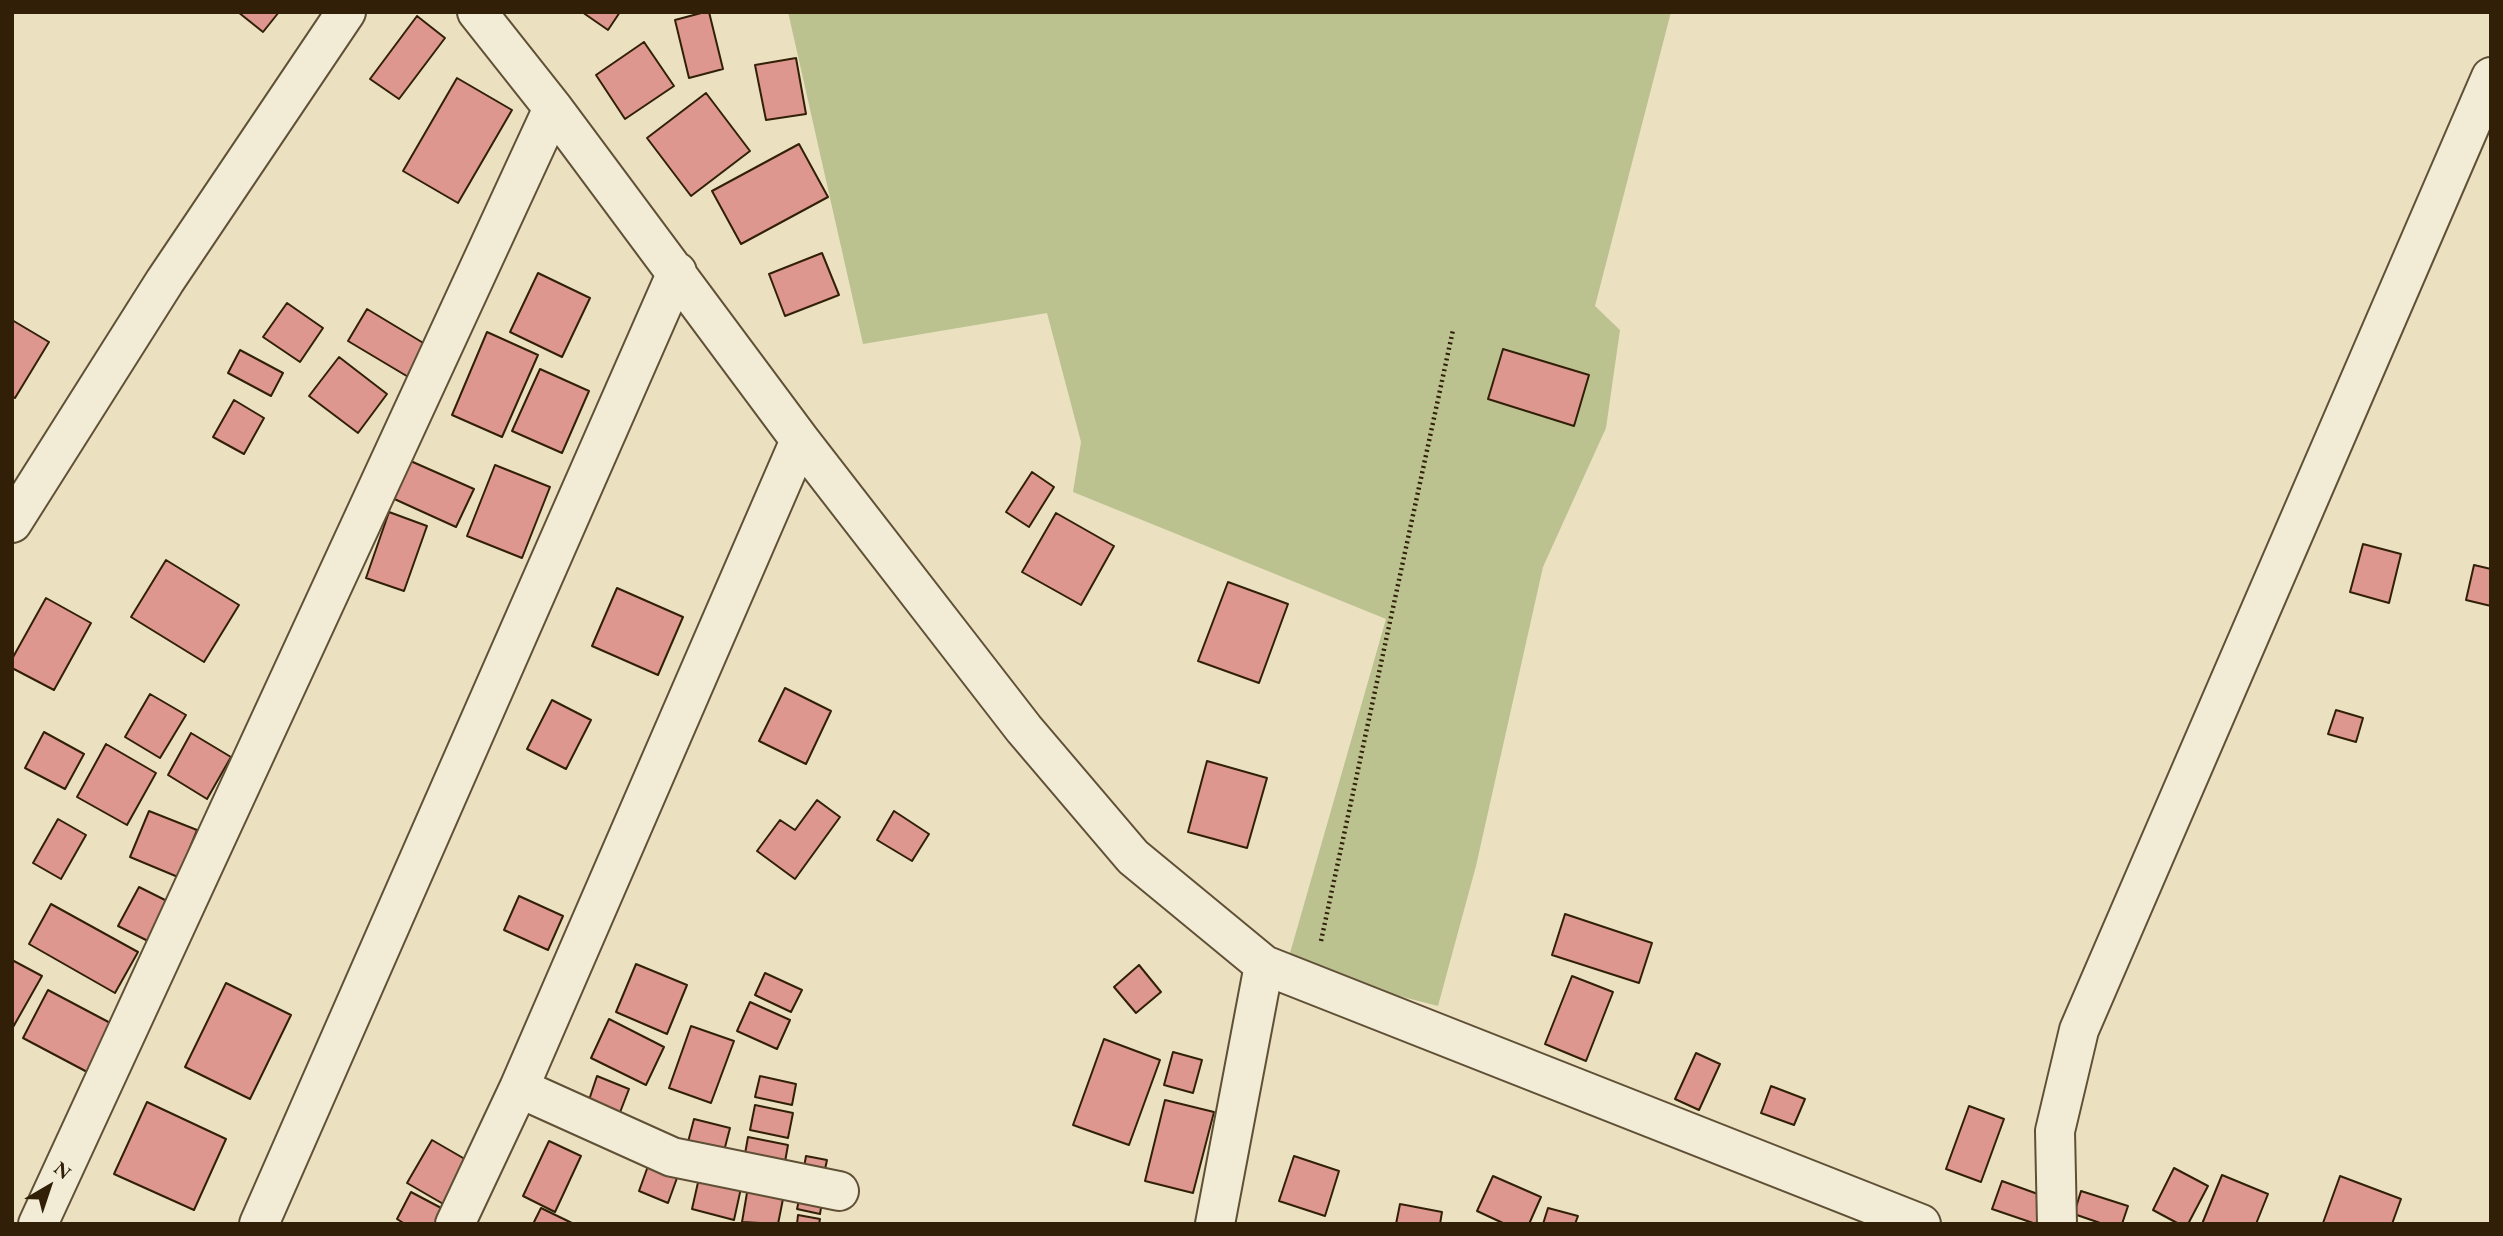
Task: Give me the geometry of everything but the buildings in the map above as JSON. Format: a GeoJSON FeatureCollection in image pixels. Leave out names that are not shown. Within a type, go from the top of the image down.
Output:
{"type":"FeatureCollection","features":[{"type":"Feature","properties":{"kind":"street"},"geometry":{"type":"LineString","coordinates":[[12,523],[164,281],[346,12]]}},
{"type":"Feature","properties":{"kind":"street"},"geometry":{"type":"LineString","coordinates":[[477,12],[677,272],[800,440],[1024,729],[1133,857],[1264,965],[1922,1224]]}},
{"type":"Feature","properties":{"kind":"street"},"geometry":{"type":"LineString","coordinates":[[2057,1224],[2055,1131],[2079,1030],[2491,77]]}},
{"type":"Feature","properties":{"kind":"street"},"geometry":{"type":"LineString","coordinates":[[42,1222],[553,108]]}},
{"type":"Feature","properties":{"kind":"street"},"geometry":{"type":"LineString","coordinates":[[259,1224],[677,272]]}},
{"type":"Feature","properties":{"kind":"street"},"geometry":{"type":"LineString","coordinates":[[455,1224],[519,1088],[800,440]]}},
{"type":"Feature","properties":{"kind":"street"},"geometry":{"type":"LineString","coordinates":[[1215,1224],[1264,965]]}},
{"type":"Feature","properties":{"kind":"street"},"geometry":{"type":"LineString","coordinates":[[519,1088],[672,1157],[839,1191]]}},
{"type":"Feature","properties":{"kind":"path"},"geometry":{"type":"LineString","coordinates":[[1311,984],[1453,330]]}},
{"type":"Feature","properties":{"kind":"green space"},"geometry":{"type":"Polygon","coordinates":[[[788,12],[1671,12],[1595,306],[1620,330],[1606,428],[1543,567],[1476,866],[1438,1006],[1286,967],[1386,619],[1073,492],[1081,442],[1047,313],[863,344],[788,12]]]}}]}
